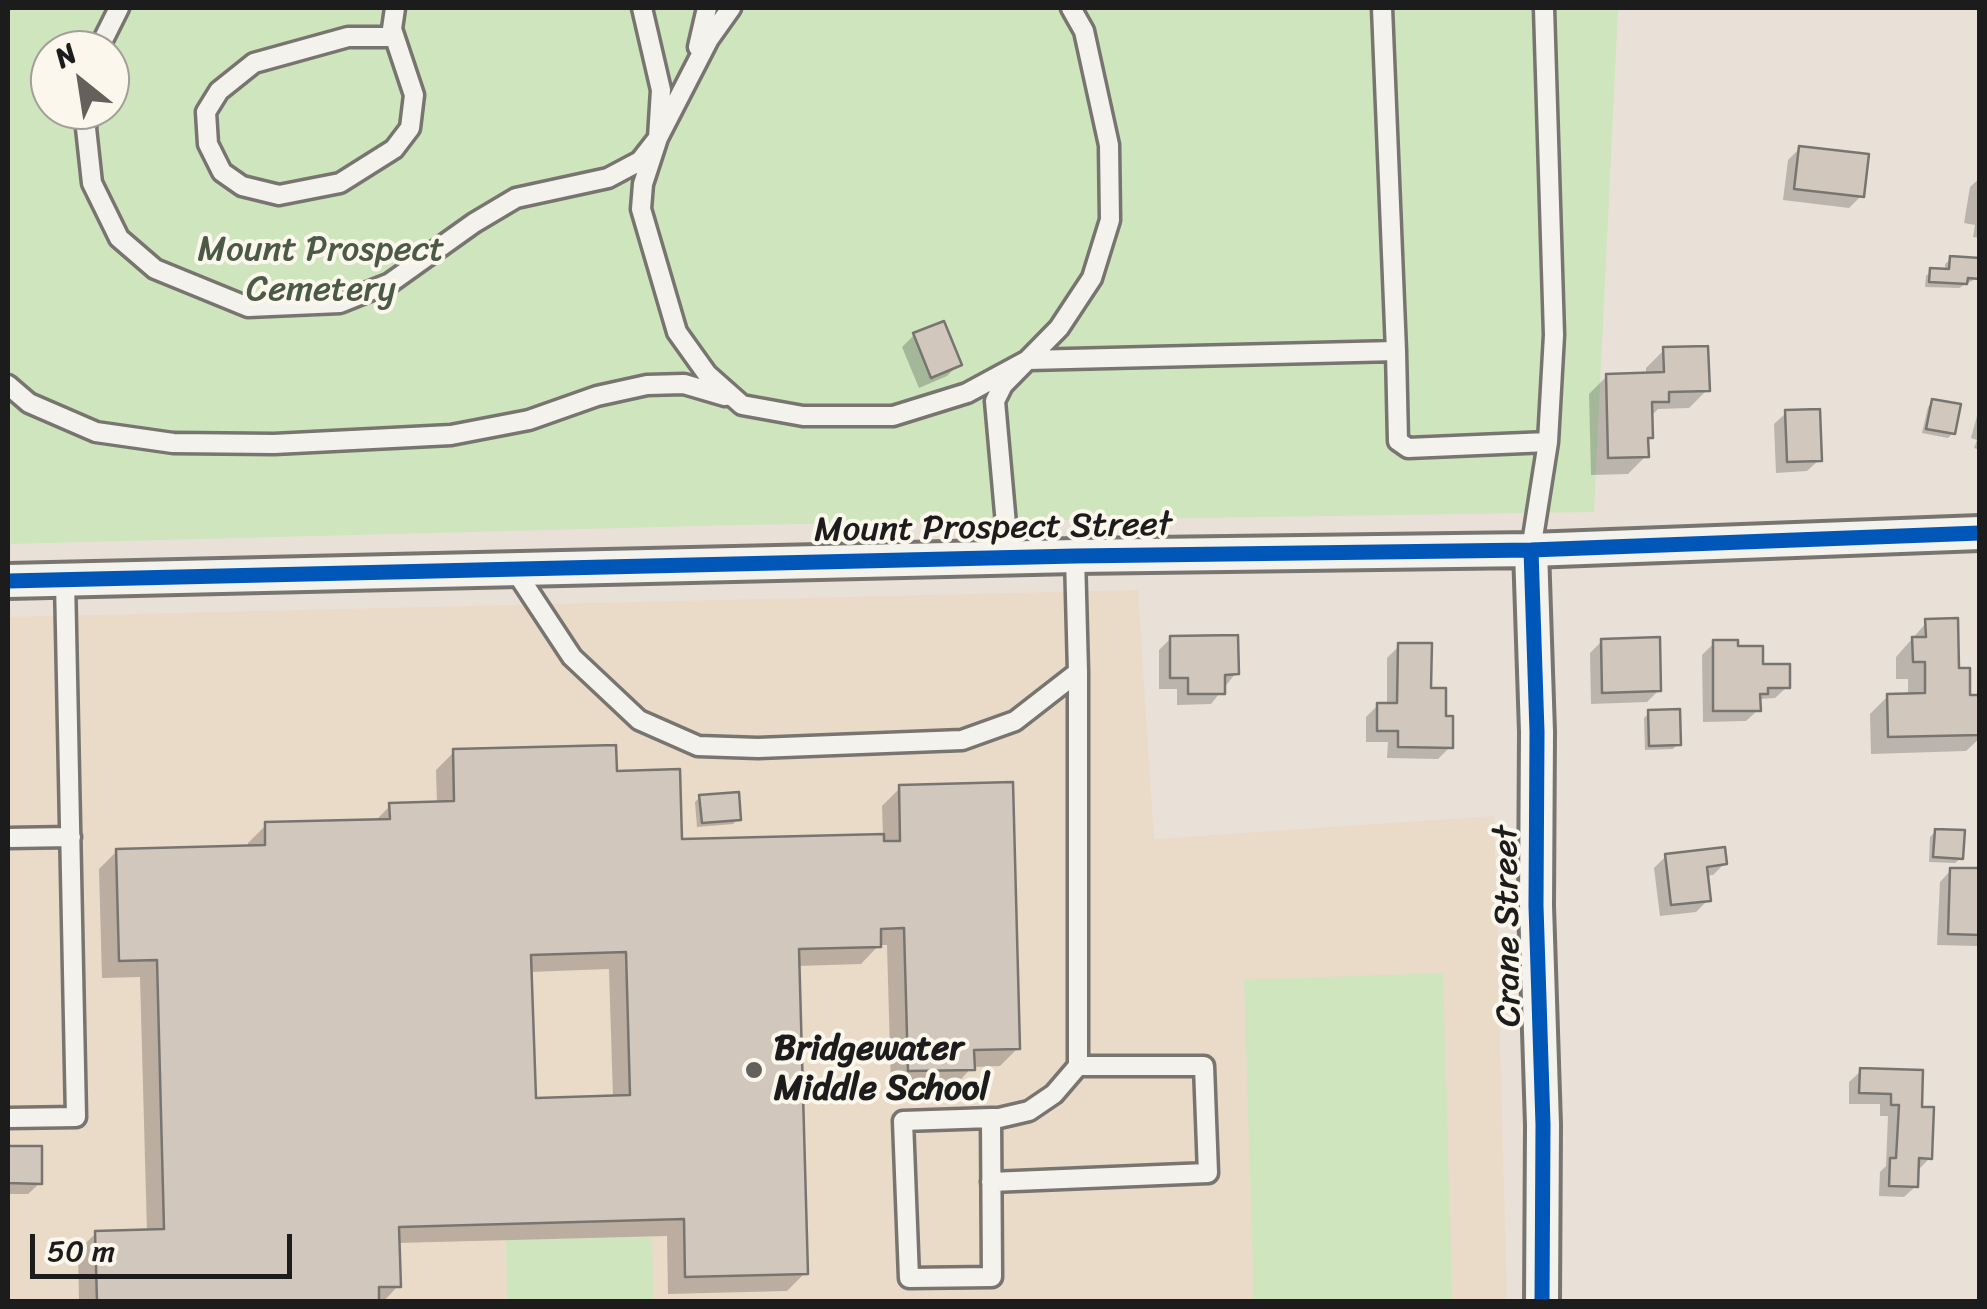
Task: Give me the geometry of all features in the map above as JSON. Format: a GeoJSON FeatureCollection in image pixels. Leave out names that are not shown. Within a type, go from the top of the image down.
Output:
{"type":"FeatureCollection","features":[{"type":"Feature","properties":{"kind":"street","name":"Mount Prospect Street"},"geometry":{"type":"LineString","coordinates":[[8,580],[1531,550],[1980,534]]}},
{"type":"Feature","properties":{"kind":"street","name":"Crane Street"},"geometry":{"type":"LineString","coordinates":[[1531,550],[1543,1125],[1542,1302]]}},
{"type":"Feature","properties":{"kind":"lane"},"geometry":{"type":"LineString","coordinates":[[394,8],[394,37],[414,95],[410,128],[394,149],[340,184],[279,195],[242,186],[222,172],[208,144],[206,112],[220,91],[243,72],[291,51],[348,37],[394,37]]}},
{"type":"Feature","properties":{"kind":"lane"},"geometry":{"type":"LineString","coordinates":[[86,130],[92,183],[119,238],[155,269],[248,307],[340,304],[390,283],[516,198],[608,178],[640,161],[658,138],[661,90],[642,8]]}},
{"type":"Feature","properties":{"kind":"lane"},"geometry":{"type":"LineString","coordinates":[[694,68],[707,8]]}},
{"type":"Feature","properties":{"kind":"lane"},"geometry":{"type":"LineString","coordinates":[[731,8],[708,39],[658,138],[643,184],[641,209],[678,332],[707,374],[742,404]]}},
{"type":"Feature","properties":{"kind":"lane"},"geometry":{"type":"LineString","coordinates":[[1009,558],[995,401],[1003,385],[1060,328],[1092,278],[1110,220],[1108,145],[1084,30],[1071,8]]}},
{"type":"Feature","properties":{"kind":"lane"},"geometry":{"type":"LineString","coordinates":[[1382,8],[1398,441],[1408,448],[1548,442]]}},
{"type":"Feature","properties":{"kind":"lane"},"geometry":{"type":"LineString","coordinates":[[1531,550],[1548,442],[1554,334],[1544,8]]}},
{"type":"Feature","properties":{"kind":"lane"},"geometry":{"type":"LineString","coordinates":[[8,385],[29,402],[96,432],[174,443],[274,444],[450,436],[529,420],[598,396],[646,385],[684,384],[708,389],[742,404],[803,416],[892,416],[966,393],[1028,360],[1396,350]]}},
{"type":"Feature","properties":{"kind":"lane"},"geometry":{"type":"LineString","coordinates":[[991,1118],[992,1277],[909,1278],[903,1121],[991,1118],[1029,1112],[1054,1094],[1078,1066],[1075,556]]}},
{"type":"Feature","properties":{"kind":"lane"},"geometry":{"type":"LineString","coordinates":[[514,569],[572,657],[585,670],[639,720],[698,746],[758,748],[962,740],[1014,721],[1078,672]]}},
{"type":"Feature","properties":{"kind":"lane"},"geometry":{"type":"LineString","coordinates":[[8,1118],[76,1117],[66,580]]}},
{"type":"Feature","properties":{"kind":"lane"},"geometry":{"type":"LineString","coordinates":[[8,838],[71,837]]}},
{"type":"Feature","properties":{"kind":"lane"},"geometry":{"type":"LineString","coordinates":[[991,1182],[1208,1173],[1204,1066],[1078,1066]]}},
{"type":"Feature","properties":{"kind":"shaded area","name":"Bridgewater Middle School"},"geometry":{"type":"Polygon","coordinates":[[[1138,590],[1154,839],[1494,816],[1507,1301],[8,1301],[8,617],[1138,590]]]}},
{"type":"Feature","properties":{"kind":"green space","name":"Mount Prospect Cemetery"},"geometry":{"type":"Polygon","coordinates":[[[8,8],[1618,8],[1594,512],[739,525],[8,544],[8,8]]]}},
{"type":"Feature","properties":{"kind":"green space"},"geometry":{"type":"Polygon","coordinates":[[[1443,973],[1452,1300],[1254,1301],[1244,980],[1443,973]]]}},
{"type":"Feature","properties":{"kind":"green space"},"geometry":{"type":"Polygon","coordinates":[[[652,1237],[653,1301],[507,1301],[506,1240],[652,1237]]]}},
{"type":"Feature","properties":{"kind":"building"},"geometry":{"type":"Polygon","coordinates":[[[1799,146],[1869,154],[1864,197],[1794,189],[1799,146]]]}},
{"type":"Feature","properties":{"kind":"building"},"geometry":{"type":"Polygon","coordinates":[[[1950,256],[1980,258],[1980,279],[1968,278],[1967,284],[1929,282],[1930,268],[1949,269],[1950,256]]]}},
{"type":"Feature","properties":{"kind":"building"},"geometry":{"type":"Polygon","coordinates":[[[944,321],[962,365],[931,378],[913,333],[944,321]]]}},
{"type":"Feature","properties":{"kind":"building"},"geometry":{"type":"Polygon","coordinates":[[[1708,346],[1710,391],[1669,392],[1669,402],[1652,402],[1649,457],[1608,458],[1606,374],[1664,372],[1663,347],[1708,346]]]}},
{"type":"Feature","properties":{"kind":"building"},"geometry":{"type":"Polygon","coordinates":[[[1932,399],[1961,404],[1955,434],[1926,429],[1932,399]]]}},
{"type":"Feature","properties":{"kind":"building"},"geometry":{"type":"Polygon","coordinates":[[[1820,409],[1822,461],[1787,462],[1785,410],[1820,409]]]}},
{"type":"Feature","properties":{"kind":"building"},"geometry":{"type":"Polygon","coordinates":[[[1958,618],[1959,668],[1970,668],[1970,695],[1979,695],[1980,735],[1888,737],[1887,694],[1925,693],[1925,662],[1913,662],[1912,637],[1926,637],[1925,619],[1958,618]]]}},
{"type":"Feature","properties":{"kind":"building"},"geometry":{"type":"Polygon","coordinates":[[[1238,635],[1239,674],[1225,675],[1225,694],[1188,694],[1188,678],[1170,678],[1170,636],[1238,635]]]}},
{"type":"Feature","properties":{"kind":"building"},"geometry":{"type":"Polygon","coordinates":[[[1660,637],[1661,691],[1602,693],[1601,639],[1660,637]]]}},
{"type":"Feature","properties":{"kind":"building"},"geometry":{"type":"Polygon","coordinates":[[[1713,640],[1763,646],[1763,664],[1790,664],[1790,688],[1768,688],[1768,694],[1760,694],[1761,711],[1713,711],[1713,640]]]}},
{"type":"Feature","properties":{"kind":"building"},"geometry":{"type":"Polygon","coordinates":[[[1398,643],[1432,643],[1431,688],[1446,688],[1446,716],[1453,716],[1453,748],[1398,747],[1398,731],[1377,731],[1377,703],[1397,703],[1398,643]]]}},
{"type":"Feature","properties":{"kind":"building"},"geometry":{"type":"Polygon","coordinates":[[[1680,709],[1681,745],[1649,746],[1648,710],[1680,709]]]}},
{"type":"Feature","properties":{"kind":"building"},"geometry":{"type":"Polygon","coordinates":[[[616,745],[617,771],[680,769],[682,839],[884,834],[884,841],[900,841],[899,785],[1013,782],[1020,1049],[974,1050],[975,1070],[908,1071],[904,928],[881,929],[881,947],[799,949],[808,1274],[685,1277],[684,1219],[399,1227],[401,1287],[379,1287],[379,1302],[97,1302],[95,1231],[164,1229],[157,960],[119,961],[116,849],[265,845],[265,822],[390,819],[389,803],[454,801],[453,749],[616,745]],[[626,952],[531,955],[536,1098],[630,1095],[626,952]]]}},
{"type":"Feature","properties":{"kind":"building"},"geometry":{"type":"Polygon","coordinates":[[[739,792],[741,820],[702,823],[699,795],[739,792]]]}},
{"type":"Feature","properties":{"kind":"building"},"geometry":{"type":"Polygon","coordinates":[[[1935,829],[1965,830],[1963,859],[1933,857],[1935,829]]]}},
{"type":"Feature","properties":{"kind":"building"},"geometry":{"type":"Polygon","coordinates":[[[1725,847],[1727,864],[1707,867],[1711,901],[1671,905],[1665,854],[1725,847]]]}},
{"type":"Feature","properties":{"kind":"building"},"geometry":{"type":"Polygon","coordinates":[[[1950,868],[1980,868],[1980,935],[1948,934],[1950,868]]]}},
{"type":"Feature","properties":{"kind":"building"},"geometry":{"type":"Polygon","coordinates":[[[1860,1068],[1923,1070],[1922,1107],[1934,1107],[1932,1159],[1919,1158],[1918,1187],[1889,1186],[1890,1158],[1896,1158],[1899,1105],[1891,1105],[1891,1094],[1859,1093],[1860,1068]]]}},
{"type":"Feature","properties":{"kind":"building"},"geometry":{"type":"Polygon","coordinates":[[[8,1146],[42,1146],[42,1184],[8,1183],[8,1146]]]}},
{"type":"Feature","properties":{"kind":"cycle path"},"geometry":{"type":"LineString","coordinates":[[8,581],[1075,556],[1531,550],[1980,533]]}},
{"type":"Feature","properties":{"kind":"cycle path"},"geometry":{"type":"LineString","coordinates":[[1531,550],[1543,1125],[1542,1302]]}},
{"type":"Feature","properties":{"kind":"place","name":"Bridgewater Middle School"},"geometry":{"type":"Point","coordinates":[754,1070]}}]}
